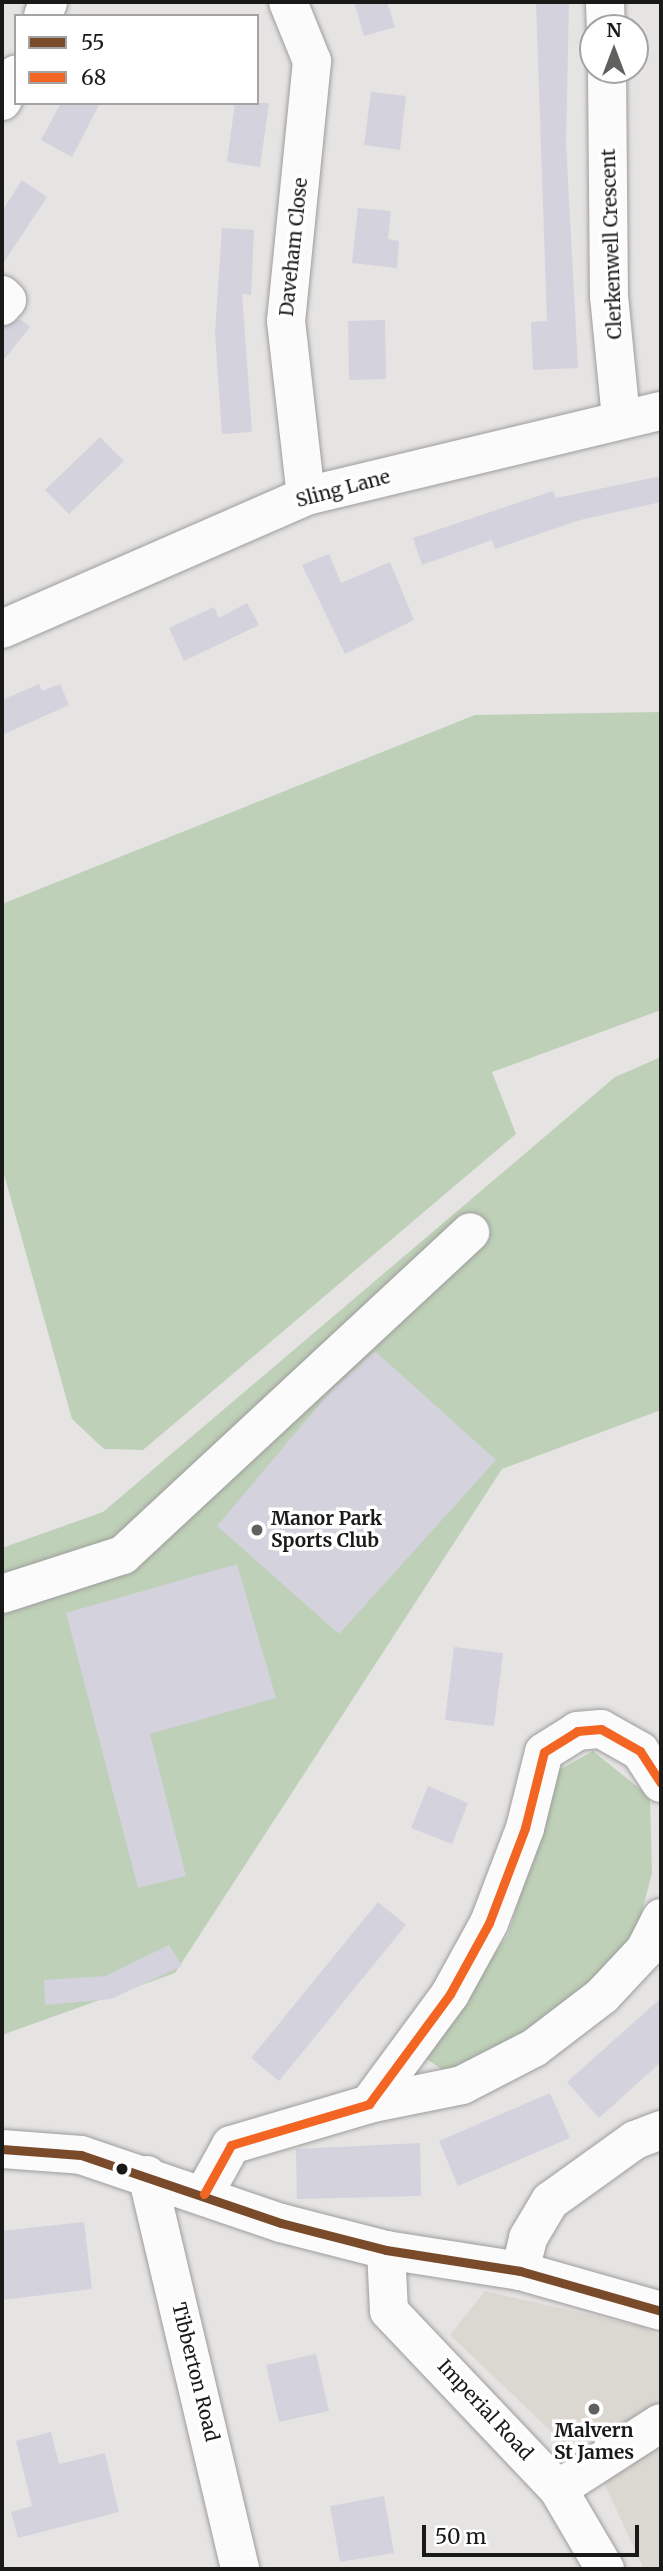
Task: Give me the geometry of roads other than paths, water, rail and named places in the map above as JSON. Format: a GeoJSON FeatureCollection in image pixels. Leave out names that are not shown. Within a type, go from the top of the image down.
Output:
{"type":"FeatureCollection","features":[{"type":"Feature","properties":{"kind":"street","name":"Daveham Close"},"geometry":{"type":"LineString","coordinates":[[288,2],[312,61],[286,321],[306,496]]}},
{"type":"Feature","properties":{"kind":"street"},"geometry":{"type":"LineString","coordinates":[[2,101],[14,79]]}},
{"type":"Feature","properties":{"kind":"street","name":"Clerkenwell Crescent"},"geometry":{"type":"LineString","coordinates":[[607,84],[610,296],[621,418]]}},
{"type":"Feature","properties":{"kind":"street"},"geometry":{"type":"LineString","coordinates":[[2,295],[7,300],[2,306]]}},
{"type":"Feature","properties":{"kind":"street","name":"Sling Lane"},"geometry":{"type":"LineString","coordinates":[[2,629],[306,496],[621,418],[661,411]]}},
{"type":"Feature","properties":{"kind":"street"},"geometry":{"type":"LineString","coordinates":[[2,1594],[123,1555],[470,1232]]}},
{"type":"Feature","properties":{"kind":"street"},"geometry":{"type":"LineString","coordinates":[[369,2104],[450,1994],[489,1923],[525,1828],[544,1752],[577,1731],[601,1728],[640,1751],[661,1783]]}},
{"type":"Feature","properties":{"kind":"street"},"geometry":{"type":"LineString","coordinates":[[204,2194],[231,2145],[369,2104],[463,2085],[534,2048],[602,1996],[656,1943]]}},
{"type":"Feature","properties":{"kind":"street"},"geometry":{"type":"LineString","coordinates":[[520,2272],[528,2238],[550,2201],[635,2140],[661,2130]]}},
{"type":"Feature","properties":{"kind":"street"},"geometry":{"type":"LineString","coordinates":[[2,2149],[81,2155],[386,2250],[520,2272],[661,2311]]}},
{"type":"Feature","properties":{"kind":"street","name":"Tibberton Road"},"geometry":{"type":"LineString","coordinates":[[147,2175],[240,2569]]}},
{"type":"Feature","properties":{"kind":"street","name":"Imperial Road"},"geometry":{"type":"LineString","coordinates":[[386,2250],[389,2311],[558,2489],[605,2569]]}},
{"type":"Feature","properties":{"kind":"street"},"geometry":{"type":"LineString","coordinates":[[558,2489],[661,2423]]}},
{"type":"Feature","properties":{"kind":"place","name":"Manor Park Sports Club"},"geometry":{"type":"Point","coordinates":[257,1530]}},
{"type":"Feature","properties":{"kind":"place","name":"Malvern St James"},"geometry":{"type":"Point","coordinates":[594,2409]}}]}
